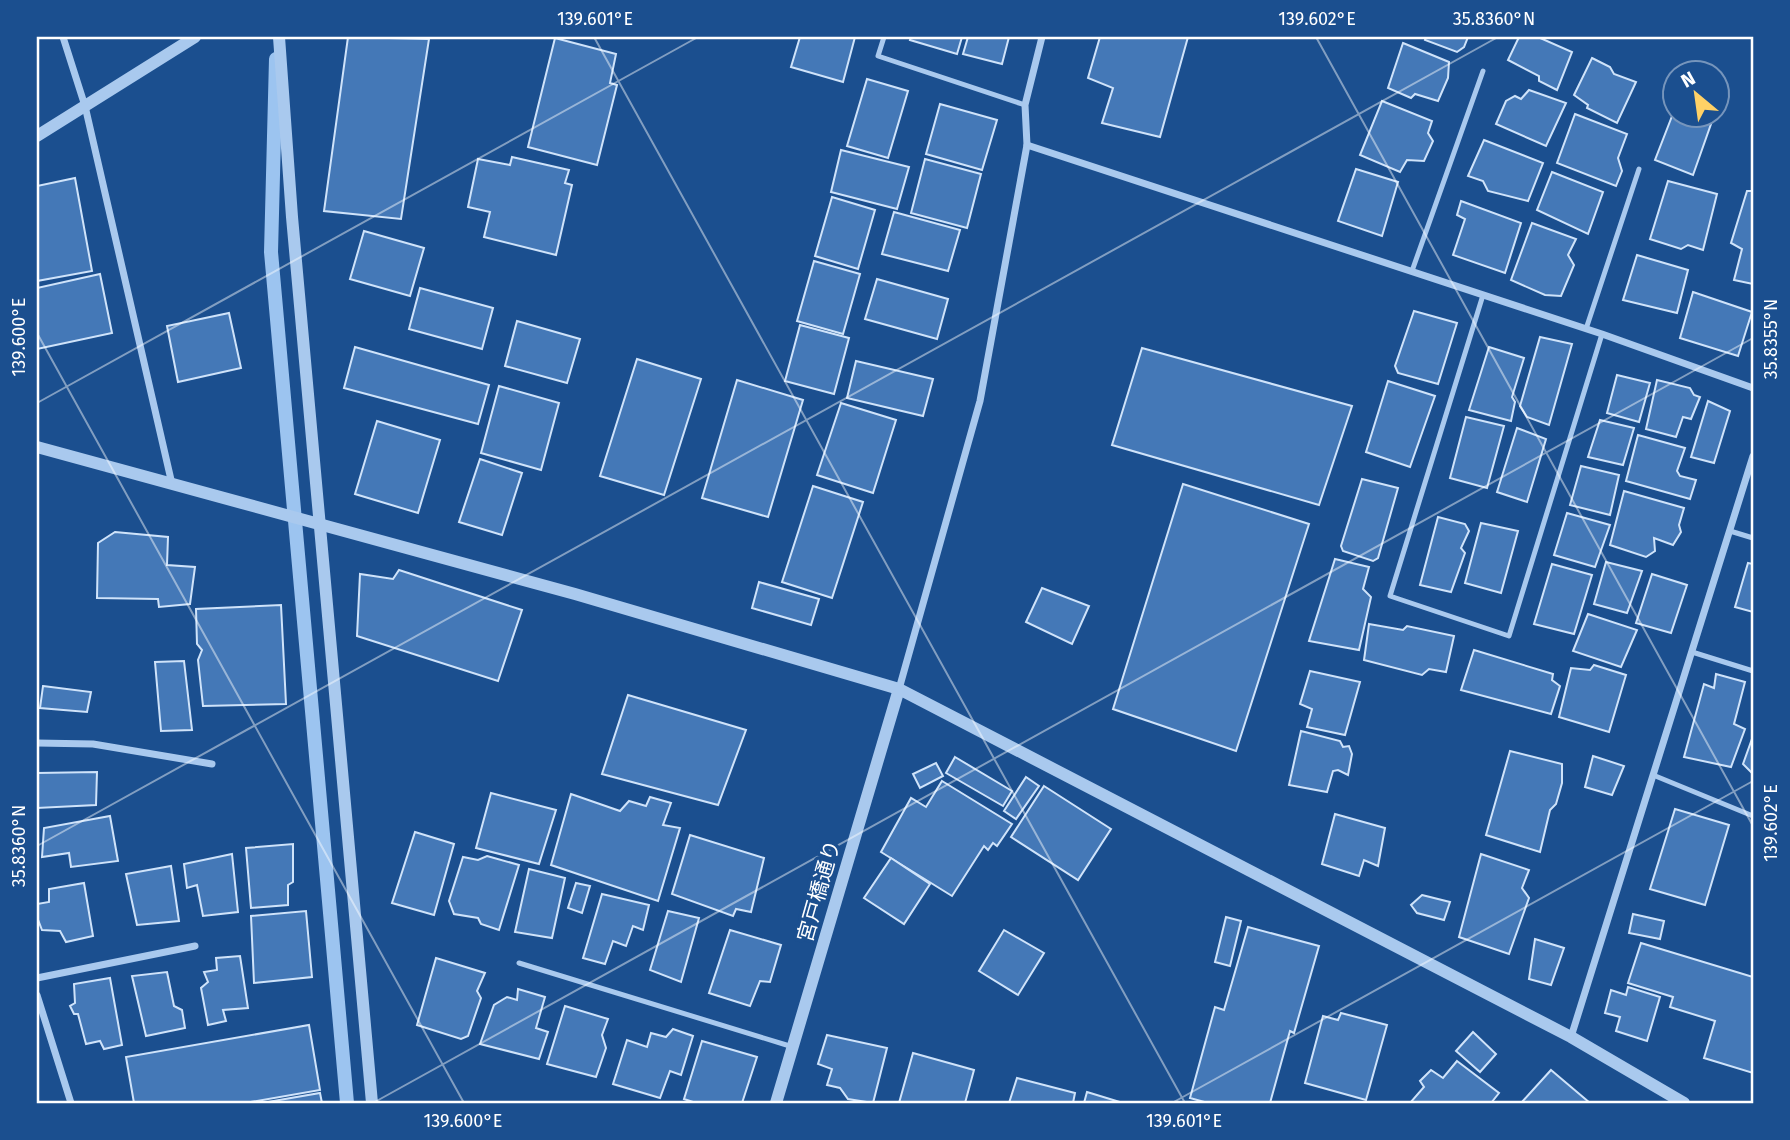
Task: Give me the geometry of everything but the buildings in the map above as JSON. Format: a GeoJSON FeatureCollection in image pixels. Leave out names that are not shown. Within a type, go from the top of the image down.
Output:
{"type":"FeatureCollection","features":[{"type":"Feature","properties":{"kind":"street"},"geometry":{"type":"LineString","coordinates":[[63,37],[85,106],[172,484]]}},
{"type":"Feature","properties":{"kind":"street"},"geometry":{"type":"LineString","coordinates":[[37,136],[195,37]]}},
{"type":"Feature","properties":{"kind":"street"},"geometry":{"type":"LineString","coordinates":[[279,37],[292,217],[372,1103]]}},
{"type":"Feature","properties":{"kind":"street"},"geometry":{"type":"LineString","coordinates":[[899,690],[980,401],[1027,145],[1025,105],[1042,37]]}},
{"type":"Feature","properties":{"kind":"street"},"geometry":{"type":"LineString","coordinates":[[1027,145],[1602,334],[1753,388]]}},
{"type":"Feature","properties":{"kind":"street"},"geometry":{"type":"LineString","coordinates":[[37,447],[588,598],[899,690],[1571,1037],[1684,1103]]}},
{"type":"Feature","properties":{"kind":"street"},"geometry":{"type":"LineString","coordinates":[[1571,1037],[1753,456]]}},
{"type":"Feature","properties":{"kind":"street","name":"宮戸橋通り"},"geometry":{"type":"LineString","coordinates":[[780,1102],[793,1047],[899,690]]}},
{"type":"Feature","properties":{"kind":"street"},"geometry":{"type":"LineString","coordinates":[[37,743],[93,744],[212,764]]}},
{"type":"Feature","properties":{"kind":"street"},"geometry":{"type":"LineString","coordinates":[[37,978],[195,946]]}},
{"type":"Feature","properties":{"kind":"street"},"geometry":{"type":"LineString","coordinates":[[37,995],[71,1103]]}},
{"type":"Feature","properties":{"kind":"lane"},"geometry":{"type":"LineString","coordinates":[[884,37],[878,56],[1025,105]]}},
{"type":"Feature","properties":{"kind":"lane"},"geometry":{"type":"LineString","coordinates":[[1412,271],[1483,71]]}},
{"type":"Feature","properties":{"kind":"lane"},"geometry":{"type":"LineString","coordinates":[[1586,329],[1639,169]]}},
{"type":"Feature","properties":{"kind":"lane"},"geometry":{"type":"LineString","coordinates":[[1483,295],[1390,596],[1509,636],[1602,334]]}},
{"type":"Feature","properties":{"kind":"lane"},"geometry":{"type":"LineString","coordinates":[[1730,531],[1753,538]]}},
{"type":"Feature","properties":{"kind":"lane"},"geometry":{"type":"LineString","coordinates":[[1692,652],[1753,671]]}},
{"type":"Feature","properties":{"kind":"lane"},"geometry":{"type":"LineString","coordinates":[[1653,775],[1753,816]]}},
{"type":"Feature","properties":{"kind":"lane"},"geometry":{"type":"LineString","coordinates":[[519,963],[793,1047]]}},
{"type":"Feature","properties":{"kind":"waterway"},"geometry":{"type":"LineString","coordinates":[[276,59],[271,252],[347,1103]]}}]}
